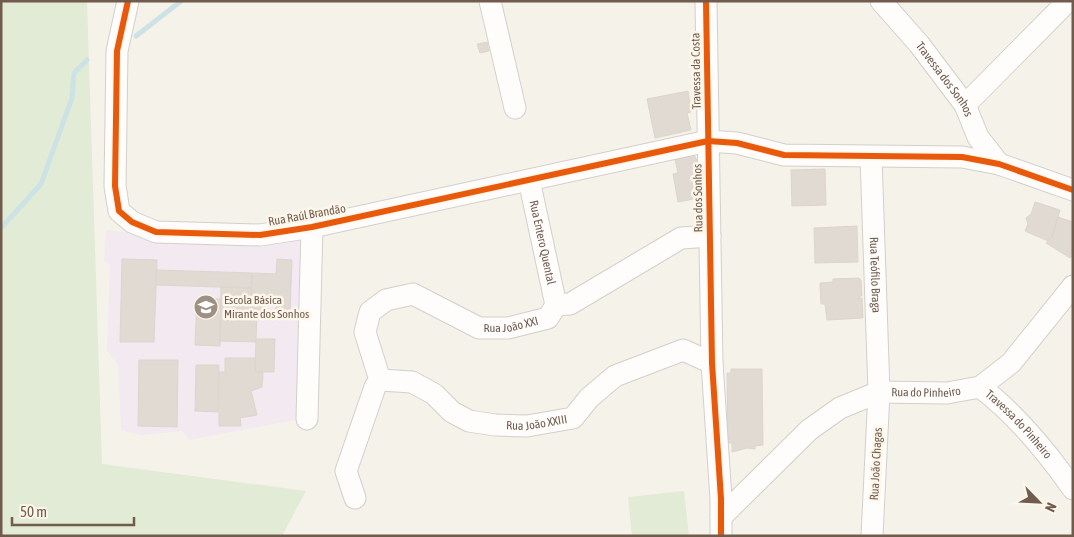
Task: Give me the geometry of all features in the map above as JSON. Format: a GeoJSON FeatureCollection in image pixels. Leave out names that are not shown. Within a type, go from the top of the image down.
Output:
{"type":"FeatureCollection","features":[{"type":"Feature","properties":{"kind":"street","name":"Rua Raúl Brandão"},"geometry":{"type":"LineString","coordinates":[[128,1],[117,51],[115,186],[119,211],[132,222],[156,232],[260,235],[312,228],[708,141]]}},
{"type":"Feature","properties":{"kind":"street"},"geometry":{"type":"LineString","coordinates":[[490,1],[515,108]]}},
{"type":"Feature","properties":{"kind":"street","name":"Travessa da Costa"},"geometry":{"type":"LineString","coordinates":[[706,1],[708,141]]}},
{"type":"Feature","properties":{"kind":"street","name":"Travessa dos Sonhos"},"geometry":{"type":"LineString","coordinates":[[881,1],[919,44],[965,105],[978,137],[999,164]]}},
{"type":"Feature","properties":{"kind":"street"},"geometry":{"type":"LineString","coordinates":[[965,105],[1068,1]]}},
{"type":"Feature","properties":{"kind":"street"},"geometry":{"type":"LineString","coordinates":[[708,141],[737,143],[784,154],[871,157],[962,157],[999,164],[1073,190]]}},
{"type":"Feature","properties":{"kind":"street","name":"Rua dos Sonhos"},"geometry":{"type":"LineString","coordinates":[[708,141],[712,363],[721,526]]}},
{"type":"Feature","properties":{"kind":"street","name":"Rua Teófilo Braga"},"geometry":{"type":"LineString","coordinates":[[871,157],[879,392]]}},
{"type":"Feature","properties":{"kind":"street","name":"Rua Entero Quental"},"geometry":{"type":"LineString","coordinates":[[529,180],[556,305]]}},
{"type":"Feature","properties":{"kind":"street"},"geometry":{"type":"LineString","coordinates":[[307,419],[312,228]]}},
{"type":"Feature","properties":{"kind":"street","name":"Rua João XXI"},"geometry":{"type":"LineString","coordinates":[[380,380],[364,332],[370,312],[386,300],[413,294],[479,328],[508,328],[548,318],[556,305],[570,304],[681,238],[710,236]]}},
{"type":"Feature","properties":{"kind":"street","name":"Rua do Pinheiro"},"geometry":{"type":"LineString","coordinates":[[721,526],[809,430],[840,408],[879,392],[947,393],[980,387],[1010,363],[1073,286]]}},
{"type":"Feature","properties":{"kind":"street","name":"Rua João XXIII"},"geometry":{"type":"LineString","coordinates":[[380,380],[412,382],[434,394],[452,412],[469,421],[495,425],[527,426],[573,418],[589,398],[615,376],[682,350],[712,363]]}},
{"type":"Feature","properties":{"kind":"street"},"geometry":{"type":"LineString","coordinates":[[355,498],[346,471],[375,387],[380,380]]}},
{"type":"Feature","properties":{"kind":"street","name":"Travessa do Pinheiro"},"geometry":{"type":"LineString","coordinates":[[980,387],[999,401],[1053,461],[1073,489]]}},
{"type":"Feature","properties":{"kind":"street","name":"Rua João Chagas"},"geometry":{"type":"LineString","coordinates":[[872,536],[879,392]]}},
{"type":"Feature","properties":{"kind":"shaded area","name":"Escola Básica Mirante dos Sonhos"},"geometry":{"type":"Polygon","coordinates":[[[106,230],[209,241],[305,233],[300,419],[189,440],[183,431],[141,435],[121,430],[118,364],[107,351],[110,264],[104,261],[106,230]]]}},
{"type":"Feature","properties":{"kind":"green space"},"geometry":{"type":"Polygon","coordinates":[[[1,1],[87,1],[102,464],[306,491],[282,536],[1,536],[1,1]]]}},
{"type":"Feature","properties":{"kind":"green space"},"geometry":{"type":"Polygon","coordinates":[[[684,491],[689,536],[632,536],[628,497],[684,491]]]}},
{"type":"Feature","properties":{"kind":"building"},"geometry":{"type":"Polygon","coordinates":[[[487,42],[489,51],[480,53],[477,44],[487,42]]]}},
{"type":"Feature","properties":{"kind":"building"},"geometry":{"type":"Polygon","coordinates":[[[688,91],[691,112],[687,113],[691,130],[655,138],[647,99],[688,91]]]}},
{"type":"Feature","properties":{"kind":"building"},"geometry":{"type":"Polygon","coordinates":[[[694,155],[698,162],[699,198],[678,202],[673,174],[678,173],[675,159],[694,155]]]}},
{"type":"Feature","properties":{"kind":"building"},"geometry":{"type":"Polygon","coordinates":[[[825,169],[826,205],[792,206],[791,170],[825,169]]]}},
{"type":"Feature","properties":{"kind":"building"},"geometry":{"type":"Polygon","coordinates":[[[1035,202],[1060,210],[1052,237],[1048,241],[1025,231],[1028,224],[1026,218],[1031,214],[1035,202]]]}},
{"type":"Feature","properties":{"kind":"building"},"geometry":{"type":"Polygon","coordinates":[[[1058,217],[1073,222],[1073,255],[1070,258],[1046,243],[1052,237],[1058,217]]]}},
{"type":"Feature","properties":{"kind":"building"},"geometry":{"type":"Polygon","coordinates":[[[857,226],[858,262],[815,263],[814,228],[857,226]]]}},
{"type":"Feature","properties":{"kind":"building"},"geometry":{"type":"Polygon","coordinates":[[[122,259],[157,260],[154,342],[120,342],[122,259]]]}},
{"type":"Feature","properties":{"kind":"building"},"geometry":{"type":"Polygon","coordinates":[[[277,259],[292,260],[290,311],[276,311],[276,304],[265,303],[264,313],[257,312],[257,309],[251,308],[252,273],[276,274],[277,259]]]}},
{"type":"Feature","properties":{"kind":"building"},"geometry":{"type":"Polygon","coordinates":[[[156,270],[252,273],[251,288],[156,285],[156,270]]]}},
{"type":"Feature","properties":{"kind":"building"},"geometry":{"type":"Polygon","coordinates":[[[859,278],[861,280],[862,296],[860,296],[860,299],[862,298],[863,318],[827,320],[825,304],[821,304],[820,283],[833,282],[833,279],[859,278]]]}},
{"type":"Feature","properties":{"kind":"building"},"geometry":{"type":"Polygon","coordinates":[[[221,287],[251,288],[251,308],[257,309],[256,342],[220,341],[221,287]]]}},
{"type":"Feature","properties":{"kind":"building"},"geometry":{"type":"Polygon","coordinates":[[[197,298],[221,299],[220,346],[195,345],[197,298]]]}},
{"type":"Feature","properties":{"kind":"building"},"geometry":{"type":"Polygon","coordinates":[[[256,339],[275,339],[274,372],[255,372],[256,339]]]}},
{"type":"Feature","properties":{"kind":"building"},"geometry":{"type":"Polygon","coordinates":[[[225,358],[256,358],[255,372],[263,372],[262,387],[251,391],[257,415],[240,418],[241,426],[219,426],[219,372],[225,372],[225,358]]]}},
{"type":"Feature","properties":{"kind":"building"},"geometry":{"type":"Polygon","coordinates":[[[139,360],[178,360],[177,427],[138,426],[139,360]]]}},
{"type":"Feature","properties":{"kind":"building"},"geometry":{"type":"Polygon","coordinates":[[[196,365],[219,365],[218,412],[195,411],[196,365]]]}},
{"type":"Feature","properties":{"kind":"building"},"geometry":{"type":"Polygon","coordinates":[[[731,369],[762,369],[763,445],[755,446],[755,449],[747,448],[732,452],[732,443],[728,443],[727,373],[731,373],[731,369]]]}},
{"type":"Feature","properties":{"kind":"waterway"},"geometry":{"type":"LineString","coordinates":[[136,36],[181,1]]}},
{"type":"Feature","properties":{"kind":"waterway"},"geometry":{"type":"LineString","coordinates":[[1,228],[41,184],[72,98],[74,73],[87,60]]}},
{"type":"Feature","properties":{"kind":"cycle path"},"geometry":{"type":"LineString","coordinates":[[128,1],[117,51],[115,186],[119,211],[132,222],[156,232],[260,235],[312,227],[708,141],[737,143],[784,155],[962,157],[999,164],[1073,190]]}},
{"type":"Feature","properties":{"kind":"cycle path"},"geometry":{"type":"LineString","coordinates":[[706,1],[712,363],[721,499],[721,536]]}},
{"type":"Feature","properties":{"kind":"place","name":"Escola Básica Mirante dos Sonhos"},"geometry":{"type":"Point","coordinates":[206,307]}}]}
